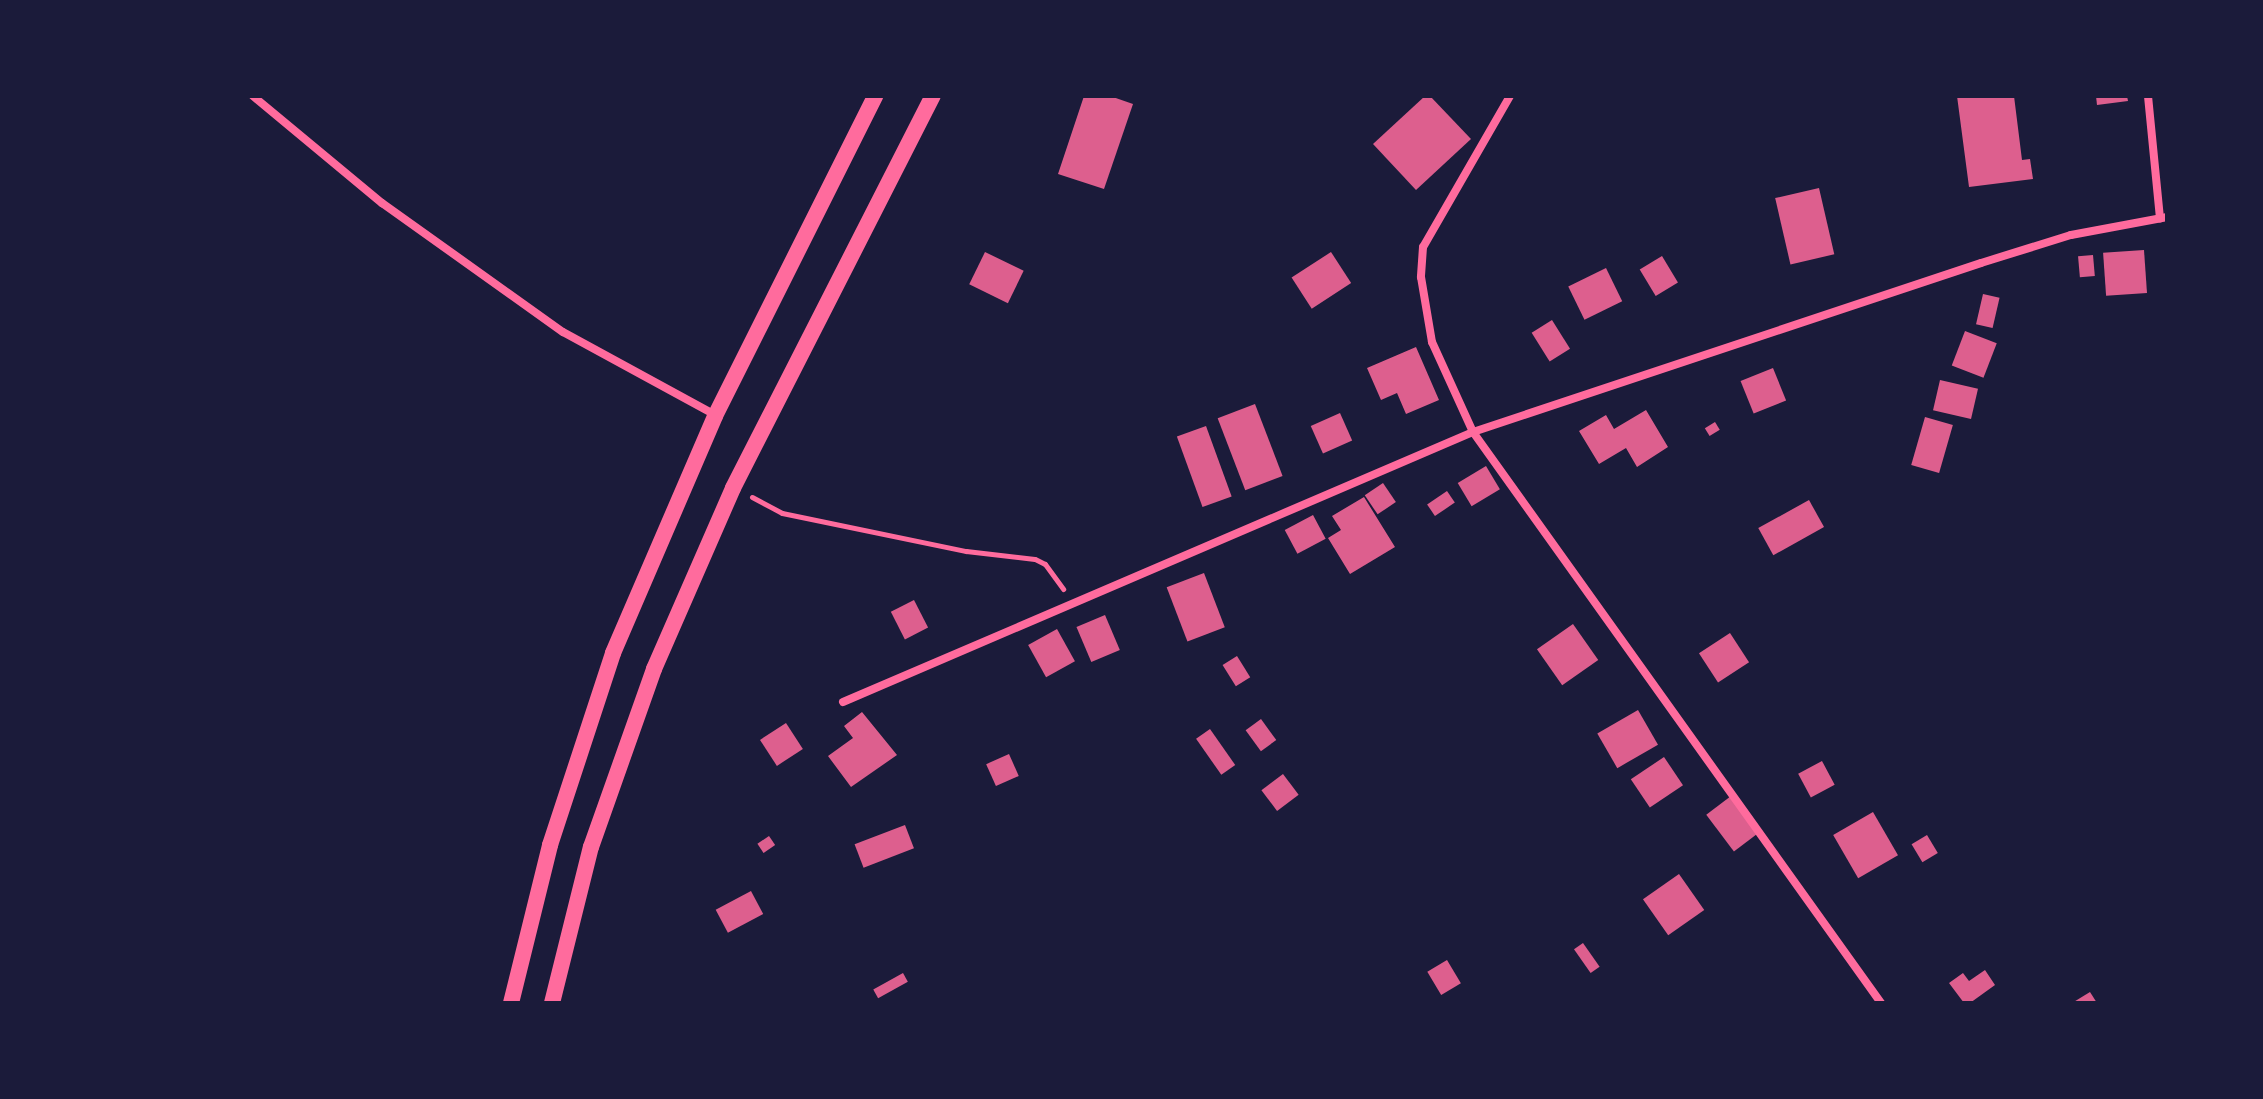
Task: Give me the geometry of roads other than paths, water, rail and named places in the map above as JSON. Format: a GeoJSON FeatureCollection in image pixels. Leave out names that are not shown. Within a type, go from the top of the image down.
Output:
{"type":"FeatureCollection","features":[{"type":"Feature","properties":{"kind":"main road"},"geometry":{"type":"LineString","coordinates":[[511,1003],[550,845],[613,653],[715,416],[875,96]]}},
{"type":"Feature","properties":{"kind":"main road"},"geometry":{"type":"LineString","coordinates":[[552,1003],[591,847],[654,669],[733,488],[933,96]]}},
{"type":"Feature","properties":{"kind":"street"},"geometry":{"type":"LineString","coordinates":[[253,96],[382,203],[563,332],[715,416]]}},
{"type":"Feature","properties":{"kind":"street"},"geometry":{"type":"LineString","coordinates":[[1510,96],[1423,247],[1421,277],[1432,342],[1473,432],[1881,1003]]}},
{"type":"Feature","properties":{"kind":"street"},"geometry":{"type":"LineString","coordinates":[[843,702],[1473,432],[2071,235],[2164,218],[2148,96]]}}]}
